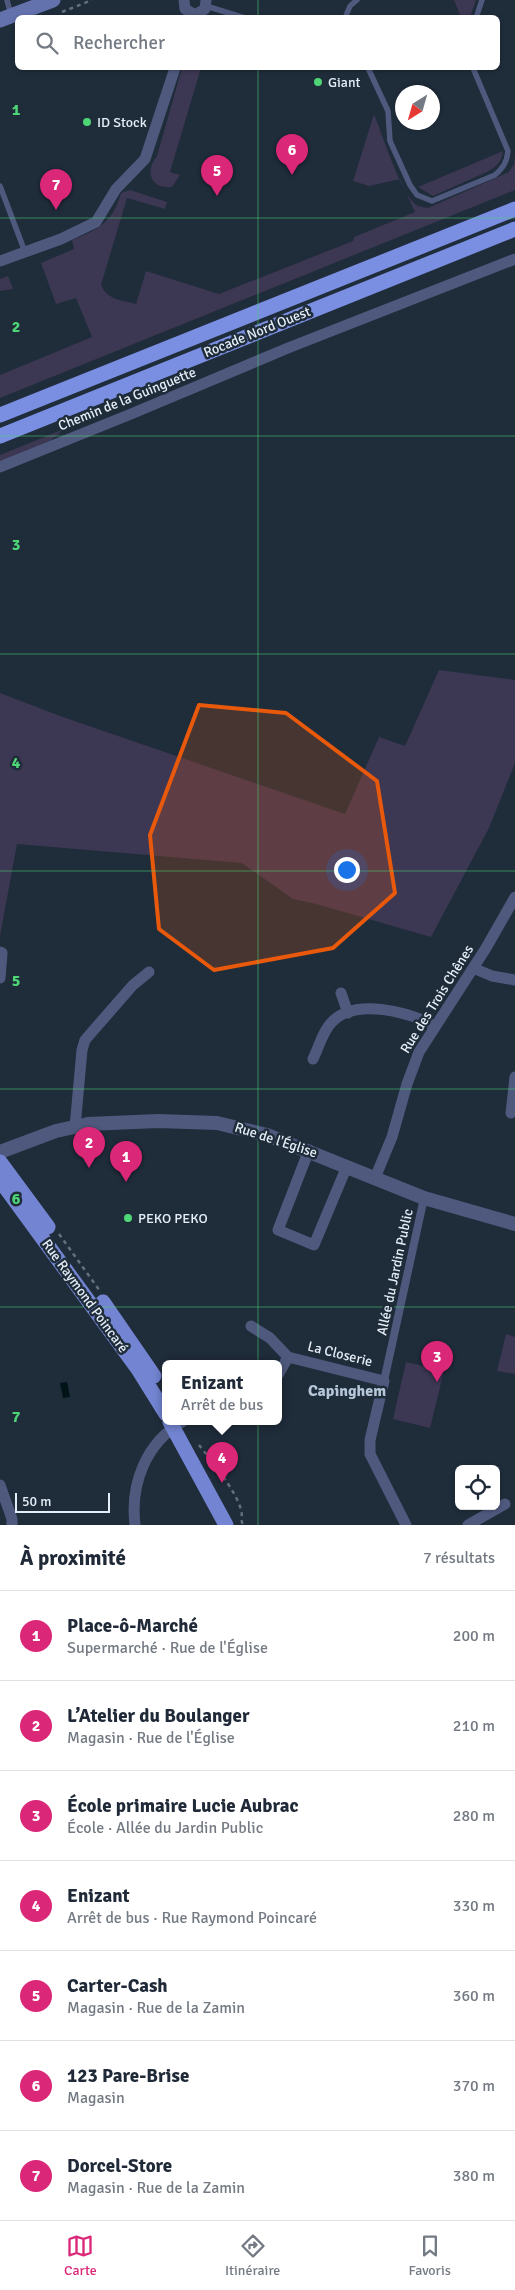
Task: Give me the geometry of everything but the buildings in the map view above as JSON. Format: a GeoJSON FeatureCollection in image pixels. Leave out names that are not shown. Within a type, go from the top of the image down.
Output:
{"type":"FeatureCollection","features":[{"type":"Feature","properties":{"kind":"highway","name":"Rocade Nord Ouest"},"geometry":{"type":"LineString","coordinates":[[0,415],[515,209]]}},
{"type":"Feature","properties":{"kind":"highway","name":"Rocade Nord Ouest"},"geometry":{"type":"LineString","coordinates":[[0,436],[515,229]]}},
{"type":"Feature","properties":{"kind":"highway"},"geometry":{"type":"LineString","coordinates":[[0,443],[92,398]]}},
{"type":"Feature","properties":{"kind":"main road"},"geometry":{"type":"LineString","coordinates":[[19,15],[54,7]]}},
{"type":"Feature","properties":{"kind":"main road","name":"Rue Raymond Poincaré"},"geometry":{"type":"LineString","coordinates":[[0,1162],[137,1350],[162,1388]]}},
{"type":"Feature","properties":{"kind":"main road","name":"Rue Raymond Poincaré"},"geometry":{"type":"LineString","coordinates":[[0,1180],[138,1369],[162,1408]]}},
{"type":"Feature","properties":{"kind":"main road"},"geometry":{"type":"LineString","coordinates":[[178,1425],[226,1525]]}},
{"type":"Feature","properties":{"kind":"main road"},"geometry":{"type":"LineString","coordinates":[[178,1425],[238,1525]]}},
{"type":"Feature","properties":{"kind":"street"},"geometry":{"type":"LineString","coordinates":[[184,0],[185,9],[190,15]]}},
{"type":"Feature","properties":{"kind":"street"},"geometry":{"type":"LineString","coordinates":[[194,15],[202,12],[206,3]]}},
{"type":"Feature","properties":{"kind":"street"},"geometry":{"type":"LineString","coordinates":[[0,261],[61,239],[96,222],[116,189],[145,159],[174,70]]}},
{"type":"Feature","properties":{"kind":"street","name":"Chemin de la Guinguette"},"geometry":{"type":"LineString","coordinates":[[0,467],[288,348],[515,259]]}},
{"type":"Feature","properties":{"kind":"street","name":"Rue des Trois Chênes"},"geometry":{"type":"LineString","coordinates":[[375,1178],[396,1126],[410,1073],[434,1026],[474,968],[515,897]]}},
{"type":"Feature","properties":{"kind":"street"},"geometry":{"type":"LineString","coordinates":[[0,952],[2,953],[0,978]]}},
{"type":"Feature","properties":{"kind":"street"},"geometry":{"type":"LineString","coordinates":[[474,968],[492,976],[515,980]]}},
{"type":"Feature","properties":{"kind":"street"},"geometry":{"type":"LineString","coordinates":[[74,1127],[83,1045],[88,1036],[133,985],[149,972]]}},
{"type":"Feature","properties":{"kind":"street"},"geometry":{"type":"LineString","coordinates":[[341,993],[348,1013]]}},
{"type":"Feature","properties":{"kind":"street"},"geometry":{"type":"LineString","coordinates":[[313,1059],[333,1020],[348,1013],[376,1009],[396,1011],[416,1017],[434,1026]]}},
{"type":"Feature","properties":{"kind":"street"},"geometry":{"type":"LineString","coordinates":[[511,1114],[515,1077]]}},
{"type":"Feature","properties":{"kind":"street","name":"Rue de l'Église"},"geometry":{"type":"LineString","coordinates":[[0,1152],[74,1127],[132,1121],[202,1121],[243,1128],[309,1150],[424,1198],[515,1224]]}},
{"type":"Feature","properties":{"kind":"street"},"geometry":{"type":"LineString","coordinates":[[309,1150],[278,1230],[314,1245],[347,1166]]}},
{"type":"Feature","properties":{"kind":"street","name":"Allée du Jardin Public"},"geometry":{"type":"LineString","coordinates":[[384,1381],[424,1198]]}},
{"type":"Feature","properties":{"kind":"street","name":"La Closerie"},"geometry":{"type":"LineString","coordinates":[[251,1326],[270,1338],[288,1357],[384,1381]]}},
{"type":"Feature","properties":{"kind":"street","name":"La Closerie"},"geometry":{"type":"LineString","coordinates":[[282,1368],[288,1357]]}},
{"type":"Feature","properties":{"kind":"street"},"geometry":{"type":"LineString","coordinates":[[384,1381],[370,1440],[370,1454],[406,1525]]}},
{"type":"Feature","properties":{"kind":"street"},"geometry":{"type":"LineString","coordinates":[[135,1525],[136,1493],[141,1469],[156,1442],[175,1425]]}},
{"type":"Feature","properties":{"kind":"street"},"geometry":{"type":"LineString","coordinates":[[0,1485],[12,1519],[12,1525]]}},
{"type":"Feature","properties":{"kind":"street"},"geometry":{"type":"LineString","coordinates":[[468,1525],[505,1504]]}},
{"type":"Feature","properties":{"kind":"lane"},"geometry":{"type":"LineString","coordinates":[[6,18],[7,0]]}},
{"type":"Feature","properties":{"kind":"lane"},"geometry":{"type":"LineString","coordinates":[[347,15],[350,6],[357,0]]}},
{"type":"Feature","properties":{"kind":"lane"},"geometry":{"type":"LineString","coordinates":[[477,15],[482,0]]}},
{"type":"Feature","properties":{"kind":"lane"},"geometry":{"type":"LineString","coordinates":[[206,3],[238,15]]}},
{"type":"Feature","properties":{"kind":"lane"},"geometry":{"type":"LineString","coordinates":[[369,70],[388,111],[390,141],[410,185],[417,195],[432,201],[495,175],[503,168],[507,160],[508,151],[474,70]]}},
{"type":"Feature","properties":{"kind":"lane"},"geometry":{"type":"LineString","coordinates":[[0,186],[25,252]]}},
{"type":"Feature","properties":{"kind":"path"},"geometry":{"type":"LineString","coordinates":[[54,7],[92,0]]}},
{"type":"Feature","properties":{"kind":"path"},"geometry":{"type":"LineString","coordinates":[[56,1229],[100,1292]]}},
{"type":"Feature","properties":{"kind":"path"},"geometry":{"type":"LineString","coordinates":[[196,1439],[224,1478],[242,1511],[240,1520],[243,1525]]}},
{"type":"Feature","properties":{"kind":"highlighted area"},"geometry":{"type":"Polygon","coordinates":[[[199,705],[286,713],[377,781],[395,893],[333,948],[214,970],[159,929],[150,835],[199,705]]]}},
{"type":"Feature","properties":{"kind":"shaded area"},"geometry":{"type":"Polygon","coordinates":[[[454,0],[476,0],[471,15],[460,15],[454,0]]]}},
{"type":"Feature","properties":{"kind":"shaded area"},"geometry":{"type":"Polygon","coordinates":[[[181,70],[200,70],[170,172],[180,175],[172,187],[159,186],[152,178],[151,168],[157,156],[181,70]]]}},
{"type":"Feature","properties":{"kind":"shaded area"},"geometry":{"type":"Polygon","coordinates":[[[374,114],[400,179],[369,186],[353,181],[374,114]]]}},
{"type":"Feature","properties":{"kind":"shaded area"},"geometry":{"type":"Polygon","coordinates":[[[503,151],[499,163],[489,171],[433,196],[418,187],[503,151]]]}},
{"type":"Feature","properties":{"kind":"shaded area"},"geometry":{"type":"Polygon","coordinates":[[[515,154],[515,190],[0,398],[0,375],[92,337],[76,298],[56,304],[41,263],[74,249],[72,240],[90,233],[103,224],[114,211],[121,193],[130,190],[167,202],[165,209],[127,198],[101,285],[111,297],[136,304],[146,271],[219,294],[353,241],[354,237],[415,212],[405,190],[415,204],[428,208],[509,172],[514,164],[515,154]]]}},
{"type":"Feature","properties":{"kind":"shaded area"},"geometry":{"type":"Polygon","coordinates":[[[8,276],[13,289],[0,291],[0,279],[8,276]]]}},
{"type":"Feature","properties":{"kind":"shaded area"},"geometry":{"type":"Polygon","coordinates":[[[64,429],[50,441],[0,463],[0,455],[64,429]]]}},
{"type":"Feature","properties":{"kind":"shaded area"},"geometry":{"type":"Polygon","coordinates":[[[439,670],[515,680],[515,763],[489,828],[431,937],[293,899],[242,863],[17,844],[0,936],[0,693],[60,716],[345,814],[379,737],[405,746],[439,670]]]}},
{"type":"Feature","properties":{"kind":"shaded area"},"geometry":{"type":"Polygon","coordinates":[[[506,1334],[515,1337],[515,1374],[497,1371],[506,1334]]]}},
{"type":"Feature","properties":{"kind":"shaded area"},"geometry":{"type":"Polygon","coordinates":[[[406,1362],[444,1371],[430,1428],[393,1419],[406,1362]]]}},
{"type":"Feature","properties":{"kind":"shaded area"},"geometry":{"type":"Polygon","coordinates":[[[67,1382],[70,1397],[63,1398],[60,1383],[67,1382]]]}},
{"type":"Feature","properties":{"kind":"place","name":"Giant"},"geometry":{"type":"Point","coordinates":[318,82]}},
{"type":"Feature","properties":{"kind":"place","name":"ID Stock"},"geometry":{"type":"Point","coordinates":[87,122]}},
{"type":"Feature","properties":{"kind":"place","name":"123 Pare-Brise"},"geometry":{"type":"Point","coordinates":[292,175]}},
{"type":"Feature","properties":{"kind":"place","name":"Carter-Cash"},"geometry":{"type":"Point","coordinates":[217,196]}},
{"type":"Feature","properties":{"kind":"place","name":"Dorcel-Store"},"geometry":{"type":"Point","coordinates":[56,210]}},
{"type":"Feature","properties":{"kind":"place","name":"L’Atelier du Boulanger"},"geometry":{"type":"Point","coordinates":[89,1168]}},
{"type":"Feature","properties":{"kind":"place","name":"Place-ô-Marché"},"geometry":{"type":"Point","coordinates":[126,1182]}},
{"type":"Feature","properties":{"kind":"place","name":"PEKO PEKO"},"geometry":{"type":"Point","coordinates":[128,1218]}},
{"type":"Feature","properties":{"kind":"place","name":"École primaire Lucie Aubrac"},"geometry":{"type":"Point","coordinates":[437,1382]}},
{"type":"Feature","properties":{"kind":"place","name":"Enizant"},"geometry":{"type":"Point","coordinates":[222,1483]}},
{"type":"Feature","properties":{"kind":"district","name":"Capinghem"},"geometry":{"type":"Point","coordinates":[347,1391]}}]}
